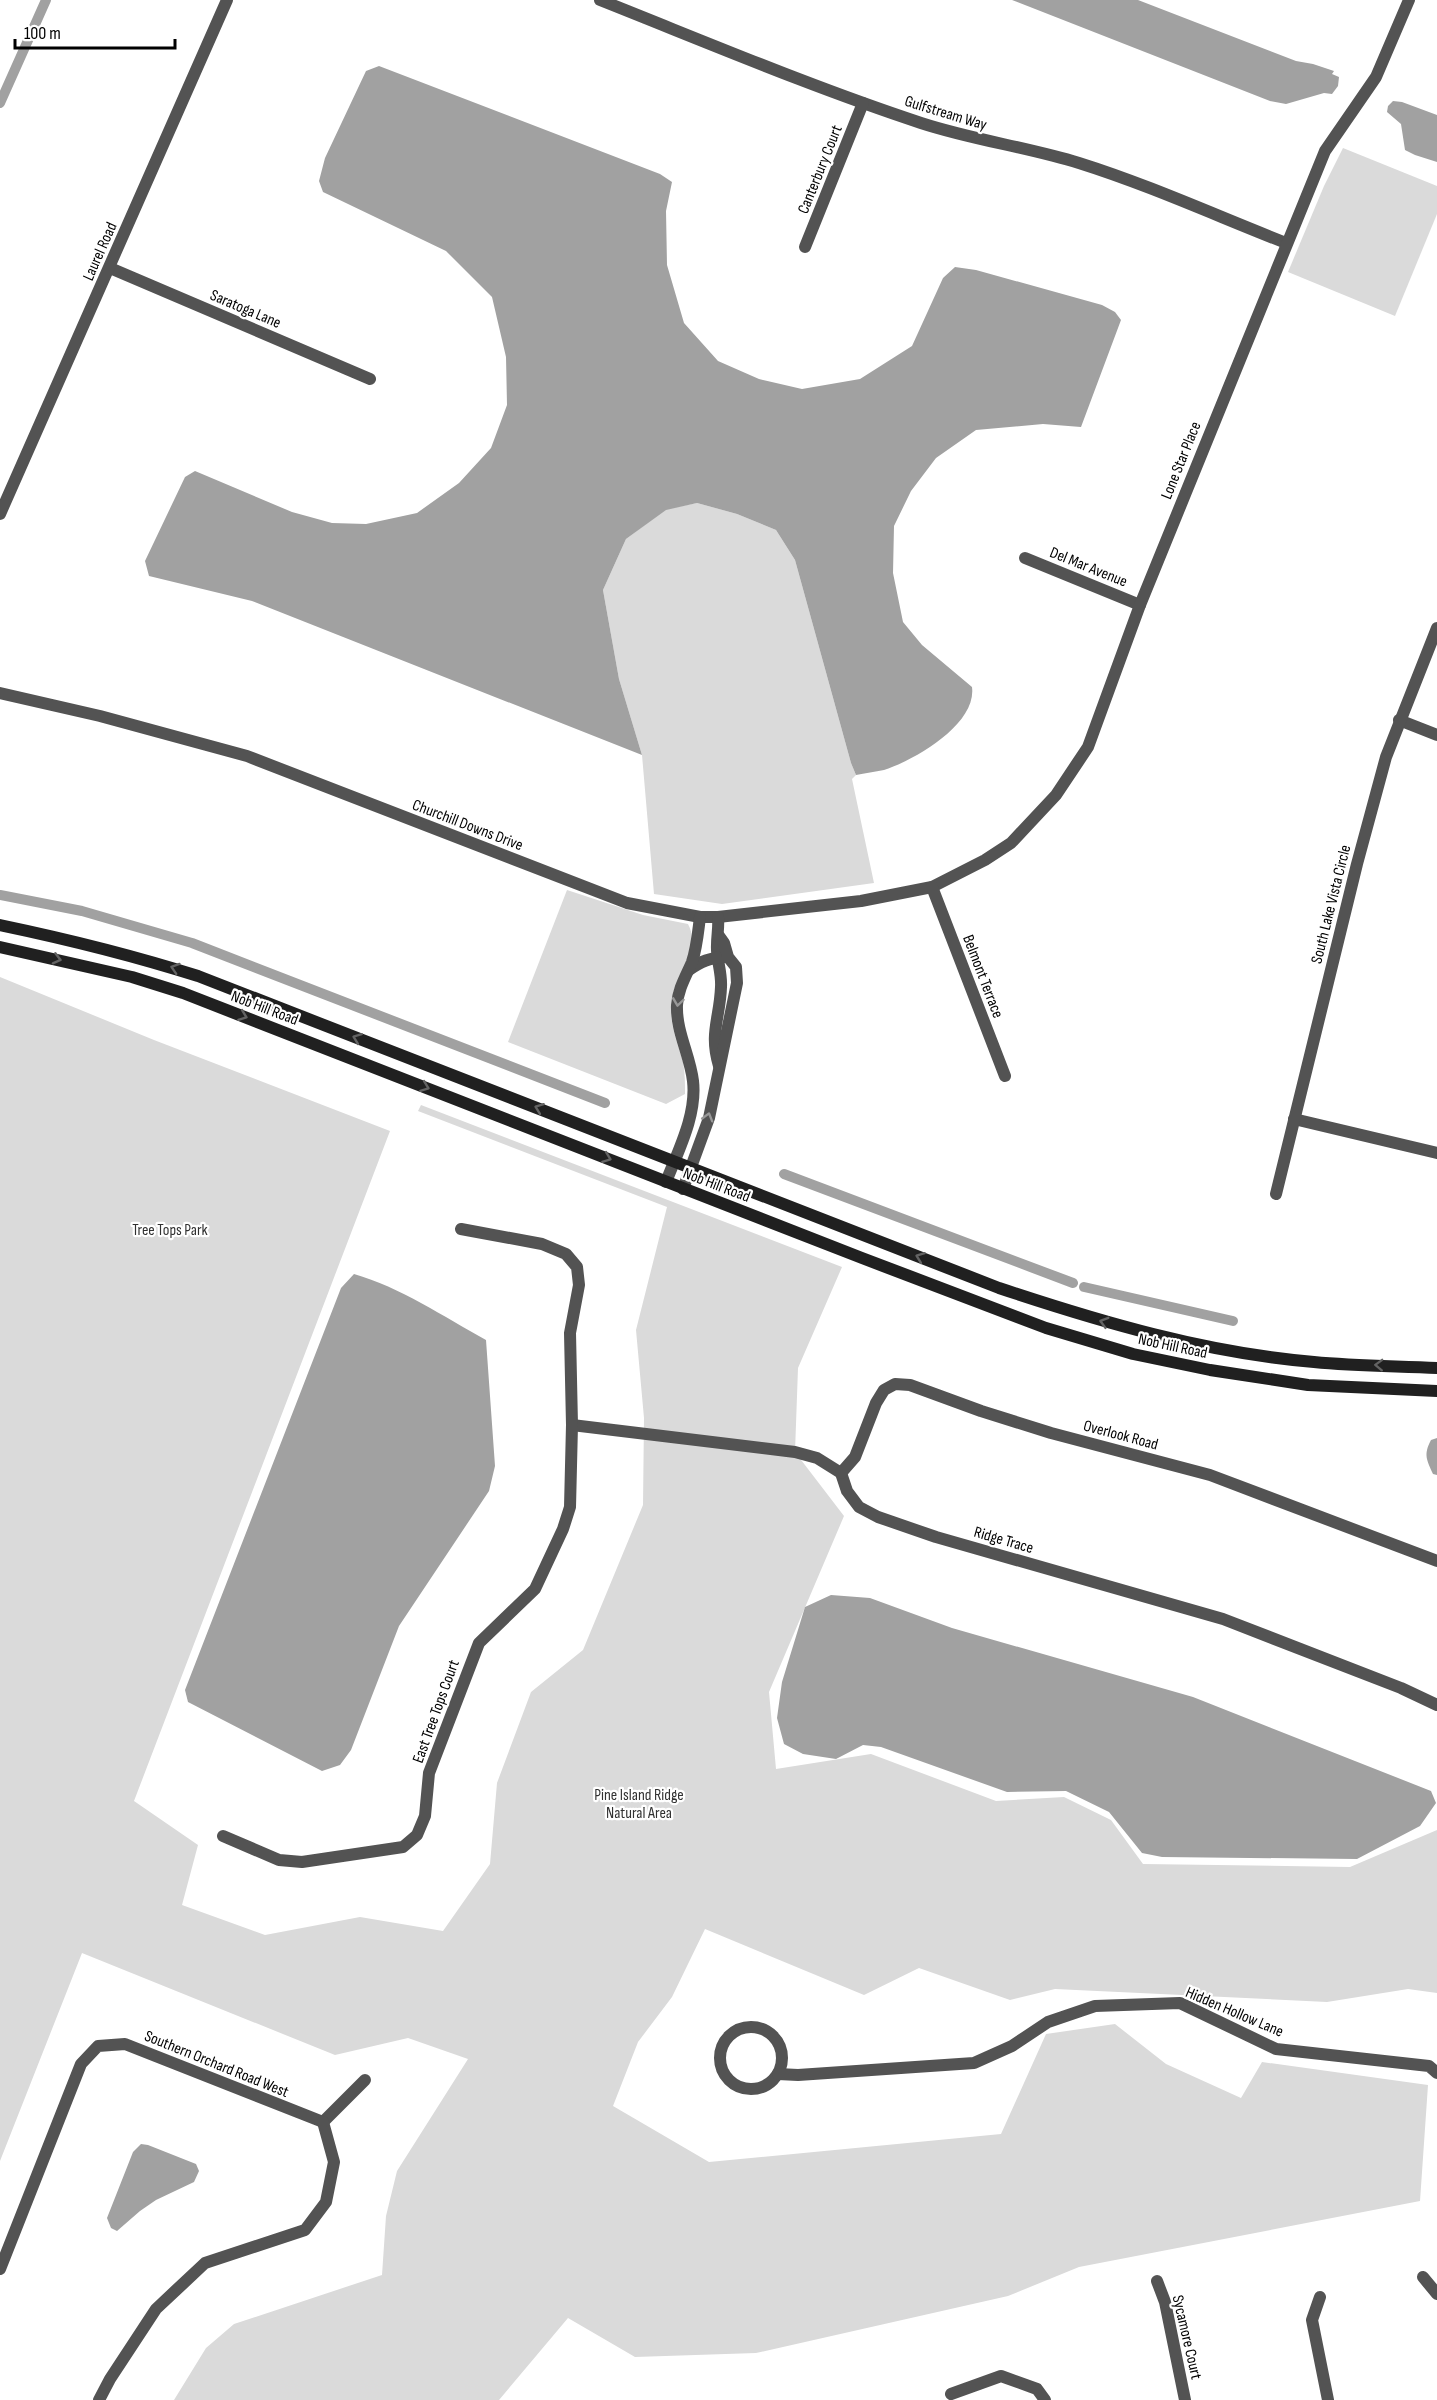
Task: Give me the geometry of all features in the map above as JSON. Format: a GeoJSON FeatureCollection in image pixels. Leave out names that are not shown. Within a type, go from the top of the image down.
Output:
{"type":"FeatureCollection","features":[{"type":"Feature","properties":{"kind":"main road","name":"Nob Hill Road"},"geometry":{"type":"LineString","coordinates":[[0,925],[117,951],[198,976],[999,1288],[1126,1328],[1213,1347],[1292,1360],[1437,1368]]}},
{"type":"Feature","properties":{"kind":"main road","name":"Nob Hill Road"},"geometry":{"type":"LineString","coordinates":[[0,947],[132,977],[183,993],[1046,1328],[1133,1354],[1210,1370],[1308,1385],[1437,1391]]}},
{"type":"Feature","properties":{"kind":"street","name":"Laurel Road"},"geometry":{"type":"LineString","coordinates":[[0,514],[227,0]]}},
{"type":"Feature","properties":{"kind":"street","name":"Gulfstream Way"},"geometry":{"type":"LineString","coordinates":[[600,0],[862,103],[922,124],[1077,163],[1133,182],[1286,243]]}},
{"type":"Feature","properties":{"kind":"street","name":"Lone Star Place"},"geometry":{"type":"LineString","coordinates":[[932,887],[985,861],[1011,843],[1056,795],[1088,747],[1140,605],[1325,151],[1376,77],[1409,0]]}},
{"type":"Feature","properties":{"kind":"street","name":"Canterbury Court"},"geometry":{"type":"LineString","coordinates":[[805,247],[862,103]]}},
{"type":"Feature","properties":{"kind":"street","name":"Saratoga Lane"},"geometry":{"type":"LineString","coordinates":[[110,268],[370,379]]}},
{"type":"Feature","properties":{"kind":"street","name":"Del Mar Avenue"},"geometry":{"type":"LineString","coordinates":[[1025,558],[1140,605]]}},
{"type":"Feature","properties":{"kind":"street","name":"South Lake Vista Circle"},"geometry":{"type":"LineString","coordinates":[[1276,1194],[1356,864],[1386,757],[1437,628]]}},
{"type":"Feature","properties":{"kind":"street","name":"Churchill Downs Drive"},"geometry":{"type":"LineString","coordinates":[[0,693],[100,716],[247,756],[627,903],[700,917],[718,917],[861,902],[932,887]]}},
{"type":"Feature","properties":{"kind":"street"},"geometry":{"type":"LineString","coordinates":[[1399,720],[1437,735]]}},
{"type":"Feature","properties":{"kind":"street","name":"Belmont Terrace"},"geometry":{"type":"LineString","coordinates":[[932,887],[1005,1076]]}},
{"type":"Feature","properties":{"kind":"street"},"geometry":{"type":"LineString","coordinates":[[666,1182],[693,1101],[693,1081],[679,1030],[677,1012],[680,989],[697,946],[700,917]]}},
{"type":"Feature","properties":{"kind":"street"},"geometry":{"type":"LineString","coordinates":[[718,917],[719,936],[724,943],[723,957]]}},
{"type":"Feature","properties":{"kind":"street"},"geometry":{"type":"LineString","coordinates":[[683,1189],[709,1118],[737,983],[736,967],[723,957],[703,960],[688,971]]}},
{"type":"Feature","properties":{"kind":"street"},"geometry":{"type":"LineString","coordinates":[[1294,1119],[1437,1153]]}},
{"type":"Feature","properties":{"kind":"street","name":"East Tree Tops Court"},"geometry":{"type":"LineString","coordinates":[[223,1836],[279,1860],[302,1862],[403,1847],[417,1835],[425,1816],[429,1773],[479,1643],[535,1589],[563,1529],[570,1507],[572,1425],[570,1333],[579,1285],[577,1268],[566,1254],[542,1244],[461,1229]]}},
{"type":"Feature","properties":{"kind":"street","name":"Overlook Road"},"geometry":{"type":"LineString","coordinates":[[841,1473],[855,1457],[876,1403],[885,1390],[895,1384],[910,1385],[981,1412],[1051,1433],[1210,1475],[1437,1561]]}},
{"type":"Feature","properties":{"kind":"street"},"geometry":{"type":"LineString","coordinates":[[572,1425],[795,1452],[817,1458],[841,1473]]}},
{"type":"Feature","properties":{"kind":"street","name":"Ridge Trace"},"geometry":{"type":"LineString","coordinates":[[841,1473],[847,1491],[859,1507],[878,1517],[936,1538],[1223,1619],[1401,1688],[1437,1705]]}},
{"type":"Feature","properties":{"kind":"street","name":"Hidden Hollow Lane"},"geometry":{"type":"LineString","coordinates":[[778,2074],[798,2075],[974,2063],[1012,2046],[1048,2022],[1095,2006],[1180,2003],[1276,2049],[1429,2066],[1437,2073]]}},
{"type":"Feature","properties":{"kind":"street"},"geometry":{"type":"LineString","coordinates":[[748,2027],[759,2028],[769,2033],[781,2050],[782,2061],[778,2074],[765,2086],[756,2089],[737,2086],[729,2081],[720,2063],[723,2044],[738,2030],[748,2027]]}},
{"type":"Feature","properties":{"kind":"street","name":"Southern Orchard Road West"},"geometry":{"type":"LineString","coordinates":[[0,2269],[81,2064],[98,2046],[125,2044],[323,2122]]}},
{"type":"Feature","properties":{"kind":"street"},"geometry":{"type":"LineString","coordinates":[[99,2400],[110,2379],[156,2309],[205,2263],[305,2230],[326,2202],[334,2162],[323,2122],[365,2080]]}},
{"type":"Feature","properties":{"kind":"street"},"geometry":{"type":"LineString","coordinates":[[1423,2277],[1437,2294]]}},
{"type":"Feature","properties":{"kind":"street","name":"Sycamore Court"},"geometry":{"type":"LineString","coordinates":[[1157,2281],[1165,2302],[1185,2400]]}},
{"type":"Feature","properties":{"kind":"street"},"geometry":{"type":"LineString","coordinates":[[1320,2297],[1312,2320],[1328,2400]]}},
{"type":"Feature","properties":{"kind":"street"},"geometry":{"type":"LineString","coordinates":[[951,2394],[1002,2376],[1037,2389],[1045,2400]]}},
{"type":"Feature","properties":{"kind":"green space"},"geometry":{"type":"Polygon","coordinates":[[[1343,148],[1437,186],[1437,214],[1395,316],[1288,272],[1324,186],[1343,148]]]}},
{"type":"Feature","properties":{"kind":"green space"},"geometry":{"type":"Polygon","coordinates":[[[697,503],[737,514],[776,530],[795,560],[856,775],[852,779],[874,883],[722,904],[654,894],[642,755],[619,679],[603,590],[626,539],[666,509],[697,503]]]}},
{"type":"Feature","properties":{"kind":"green space"},"geometry":{"type":"Polygon","coordinates":[[[567,890],[643,915],[688,924],[692,942],[671,1006],[674,1031],[684,1066],[685,1094],[666,1104],[508,1042],[567,890]]]}},
{"type":"Feature","properties":{"kind":"green space","name":"Pine Island Ridge Natural Area"},"geometry":{"type":"Polygon","coordinates":[[[0,977],[154,1040],[390,1131],[134,1801],[198,1845],[182,1905],[265,1935],[360,1917],[443,1931],[490,1864],[497,1783],[531,1692],[583,1650],[643,1505],[644,1418],[636,1330],[667,1207],[418,1111],[421,1105],[842,1267],[798,1368],[795,1452],[844,1516],[769,1692],[776,1769],[871,1754],[996,1801],[1064,1797],[1111,1820],[1143,1864],[1350,1867],[1437,1830],[1437,1993],[1408,1989],[1327,2002],[1055,1989],[1010,2000],[919,1968],[864,1995],[705,1929],[672,1997],[638,2042],[613,2106],[709,2162],[1001,2134],[1046,2034],[1115,2024],[1166,2064],[1241,2098],[1262,2062],[1428,2085],[1420,2201],[1079,2267],[1008,2296],[756,2353],[635,2357],[568,2318],[499,2400],[174,2400],[206,2348],[234,2324],[382,2275],[386,2216],[397,2171],[468,2059],[408,2038],[335,2055],[82,1953],[0,2161],[0,977]]]}},
{"type":"Feature","properties":{"kind":"shaded area"},"geometry":{"type":"Polygon","coordinates":[[[1012,0],[1138,0],[1296,61],[1334,71],[1332,74],[1339,77],[1338,86],[1332,94],[1324,93],[1286,104],[1270,101],[1012,0]]]}},
{"type":"Feature","properties":{"kind":"shaded area"},"geometry":{"type":"Polygon","coordinates":[[[379,66],[660,174],[672,182],[666,211],[667,265],[684,323],[718,361],[759,379],[802,389],[860,379],[912,346],[943,278],[955,267],[976,270],[1102,305],[1115,312],[1121,320],[1081,427],[1043,424],[976,430],[936,458],[911,491],[894,526],[893,573],[903,622],[922,645],[972,687],[971,701],[965,714],[942,739],[897,765],[856,775],[795,560],[776,530],[737,514],[697,503],[666,510],[626,539],[603,590],[619,679],[642,755],[252,601],[149,576],[145,561],[185,477],[195,471],[292,512],[332,523],[366,524],[417,513],[459,483],[491,448],[507,405],[506,357],[492,297],[446,251],[323,192],[319,181],[325,158],[366,71],[379,66]]]}},
{"type":"Feature","properties":{"kind":"shaded area"},"geometry":{"type":"Polygon","coordinates":[[[1393,101],[1437,115],[1437,162],[1405,150],[1401,124],[1387,112],[1388,106],[1393,101]]]}},
{"type":"Feature","properties":{"kind":"shaded area"},"geometry":{"type":"Polygon","coordinates":[[[354,1274],[405,1295],[486,1340],[495,1466],[489,1491],[399,1626],[351,1750],[340,1765],[322,1771],[188,1702],[185,1690],[341,1288],[354,1274]]]}},
{"type":"Feature","properties":{"kind":"shaded area"},"geometry":{"type":"Polygon","coordinates":[[[1437,1438],[1437,1475],[1433,1474],[1427,1454],[1431,1440],[1437,1438]]]}},
{"type":"Feature","properties":{"kind":"shaded area"},"geometry":{"type":"Polygon","coordinates":[[[831,1595],[870,1598],[952,1628],[1193,1697],[1431,1791],[1436,1803],[1420,1826],[1357,1859],[1162,1857],[1142,1853],[1109,1812],[1066,1791],[1007,1792],[881,1747],[863,1745],[836,1759],[803,1754],[784,1744],[777,1718],[782,1682],[805,1607],[831,1595]]]}},
{"type":"Feature","properties":{"kind":"shaded area"},"geometry":{"type":"Polygon","coordinates":[[[141,2144],[196,2164],[199,2171],[194,2182],[156,2200],[117,2231],[111,2228],[107,2218],[133,2152],[141,2144]]]}},
{"type":"Feature","properties":{"kind":"waterway"},"geometry":{"type":"LineString","coordinates":[[0,103],[46,0]]}},
{"type":"Feature","properties":{"kind":"waterway"},"geometry":{"type":"LineString","coordinates":[[0,895],[82,911],[192,943],[605,1103]]}},
{"type":"Feature","properties":{"kind":"waterway"},"geometry":{"type":"LineString","coordinates":[[784,1174],[1073,1283]]}},
{"type":"Feature","properties":{"kind":"waterway"},"geometry":{"type":"LineString","coordinates":[[1084,1287],[1233,1321]]}},
{"type":"Feature","properties":{"kind":"park label","name":"Tree Tops Park"},"geometry":{"type":"Point","coordinates":[170,1229]}}]}
